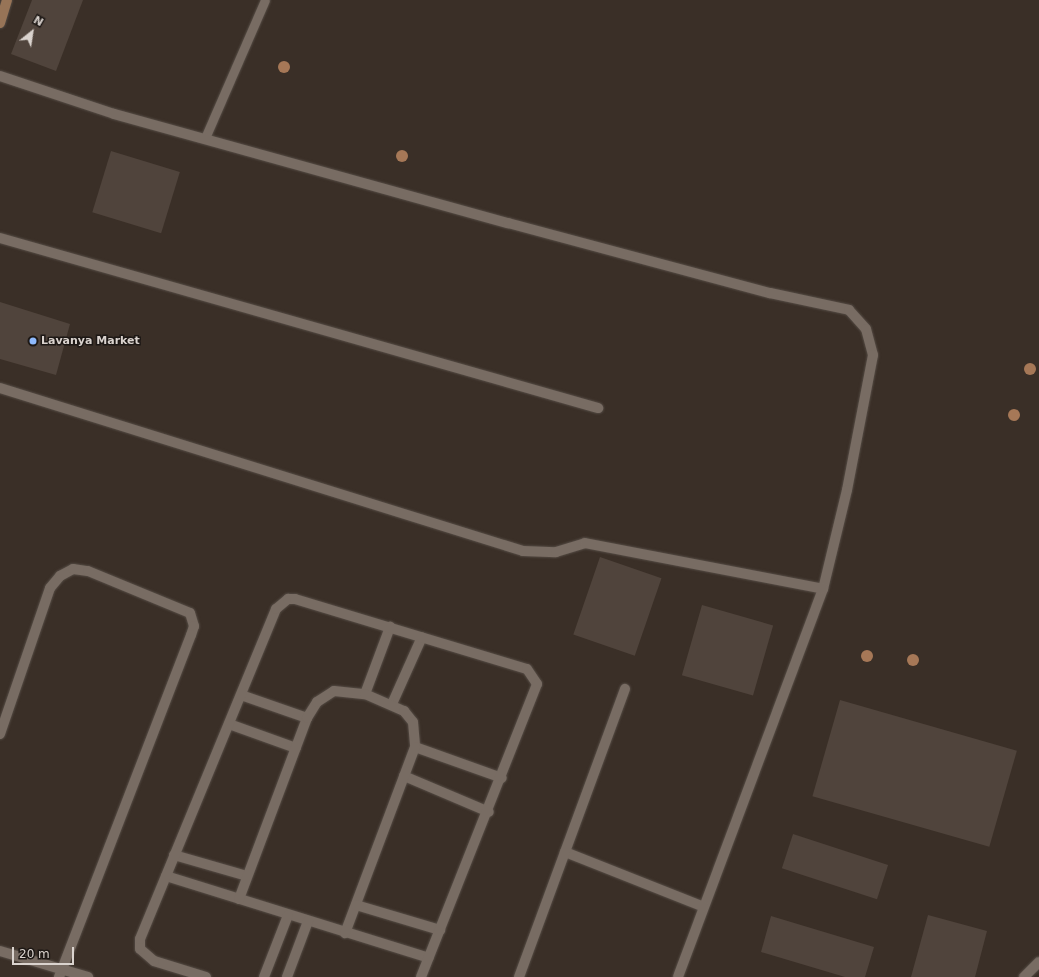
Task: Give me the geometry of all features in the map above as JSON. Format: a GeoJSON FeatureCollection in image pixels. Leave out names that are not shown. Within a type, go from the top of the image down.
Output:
{"type":"FeatureCollection","features":[{"type":"Feature","properties":{"kind":"main road"},"geometry":{"type":"LineString","coordinates":[[0,23],[7,0]]}},
{"type":"Feature","properties":{"kind":"street"},"geometry":{"type":"LineString","coordinates":[[0,76],[114,114],[205,138],[508,224],[770,293],[850,310],[866,329],[873,355],[847,490],[823,589],[678,977]]}},
{"type":"Feature","properties":{"kind":"street"},"geometry":{"type":"LineString","coordinates":[[0,238],[598,408]]}},
{"type":"Feature","properties":{"kind":"street"},"geometry":{"type":"LineString","coordinates":[[0,388],[523,551],[556,552],[585,543],[823,589]]}},
{"type":"Feature","properties":{"kind":"street"},"geometry":{"type":"LineString","coordinates":[[0,734],[50,588],[60,576],[73,569],[88,571],[190,613],[194,626],[191,635],[60,973]]}},
{"type":"Feature","properties":{"kind":"street"},"geometry":{"type":"LineString","coordinates":[[206,977],[154,961],[140,949],[140,939],[276,609],[288,599],[390,627],[527,669],[534,676],[536,695],[422,977]]}},
{"type":"Feature","properties":{"kind":"street"},"geometry":{"type":"LineString","coordinates":[[365,694],[390,627]]}},
{"type":"Feature","properties":{"kind":"street"},"geometry":{"type":"LineString","coordinates":[[392,704],[422,637]]}},
{"type":"Feature","properties":{"kind":"street"},"geometry":{"type":"LineString","coordinates":[[519,977],[625,689]]}},
{"type":"Feature","properties":{"kind":"street"},"geometry":{"type":"LineString","coordinates":[[239,899],[307,718],[317,702],[334,691],[365,694],[392,704],[413,722],[415,747],[345,933]]}},
{"type":"Feature","properties":{"kind":"street"},"geometry":{"type":"LineString","coordinates":[[240,695],[307,718]]}},
{"type":"Feature","properties":{"kind":"street"},"geometry":{"type":"LineString","coordinates":[[229,724],[296,748]]}},
{"type":"Feature","properties":{"kind":"street"},"geometry":{"type":"LineString","coordinates":[[415,747],[502,778]]}},
{"type":"Feature","properties":{"kind":"street"},"geometry":{"type":"LineString","coordinates":[[404,776],[489,812]]}},
{"type":"Feature","properties":{"kind":"street"},"geometry":{"type":"LineString","coordinates":[[565,852],[704,906]]}},
{"type":"Feature","properties":{"kind":"street"},"geometry":{"type":"LineString","coordinates":[[174,854],[248,876]]}},
{"type":"Feature","properties":{"kind":"street"},"geometry":{"type":"LineString","coordinates":[[166,876],[429,958]]}},
{"type":"Feature","properties":{"kind":"street"},"geometry":{"type":"LineString","coordinates":[[356,905],[440,930]]}},
{"type":"Feature","properties":{"kind":"street"},"geometry":{"type":"LineString","coordinates":[[264,977],[288,915]]}},
{"type":"Feature","properties":{"kind":"street"},"geometry":{"type":"LineString","coordinates":[[287,977],[308,921]]}},
{"type":"Feature","properties":{"kind":"street"},"geometry":{"type":"LineString","coordinates":[[0,951],[60,973],[88,977]]}},
{"type":"Feature","properties":{"kind":"street"},"geometry":{"type":"LineString","coordinates":[[1024,977],[1039,962]]}},
{"type":"Feature","properties":{"kind":"lane"},"geometry":{"type":"LineString","coordinates":[[205,138],[265,0]]}},
{"type":"Feature","properties":{"kind":"building"},"geometry":{"type":"Polygon","coordinates":[[[32,0],[83,0],[56,71],[11,54],[32,0]]]}},
{"type":"Feature","properties":{"kind":"building"},"geometry":{"type":"Polygon","coordinates":[[[111,151],[180,172],[161,233],[92,212],[111,151]]]}},
{"type":"Feature","properties":{"kind":"building","name":"Lavanya Market"},"geometry":{"type":"Polygon","coordinates":[[[0,302],[70,324],[56,375],[0,359],[0,302]]]}},
{"type":"Feature","properties":{"kind":"building"},"geometry":{"type":"Polygon","coordinates":[[[600,557],[661,578],[635,656],[573,635],[600,557]]]}},
{"type":"Feature","properties":{"kind":"building"},"geometry":{"type":"Polygon","coordinates":[[[702,605],[773,625],[753,696],[682,675],[702,605]]]}},
{"type":"Feature","properties":{"kind":"building"},"geometry":{"type":"Polygon","coordinates":[[[840,700],[1017,751],[989,847],[812,796],[840,700]]]}},
{"type":"Feature","properties":{"kind":"building"},"geometry":{"type":"Polygon","coordinates":[[[793,834],[888,865],[877,899],[782,868],[793,834]]]}},
{"type":"Feature","properties":{"kind":"building"},"geometry":{"type":"Polygon","coordinates":[[[928,915],[987,931],[975,977],[911,977],[928,915]]]}},
{"type":"Feature","properties":{"kind":"building"},"geometry":{"type":"Polygon","coordinates":[[[771,916],[874,947],[865,977],[845,977],[761,952],[771,916]]]}},
{"type":"Feature","properties":{"kind":"place","name":"Lavanya Market"},"geometry":{"type":"Point","coordinates":[33,341]}}]}
